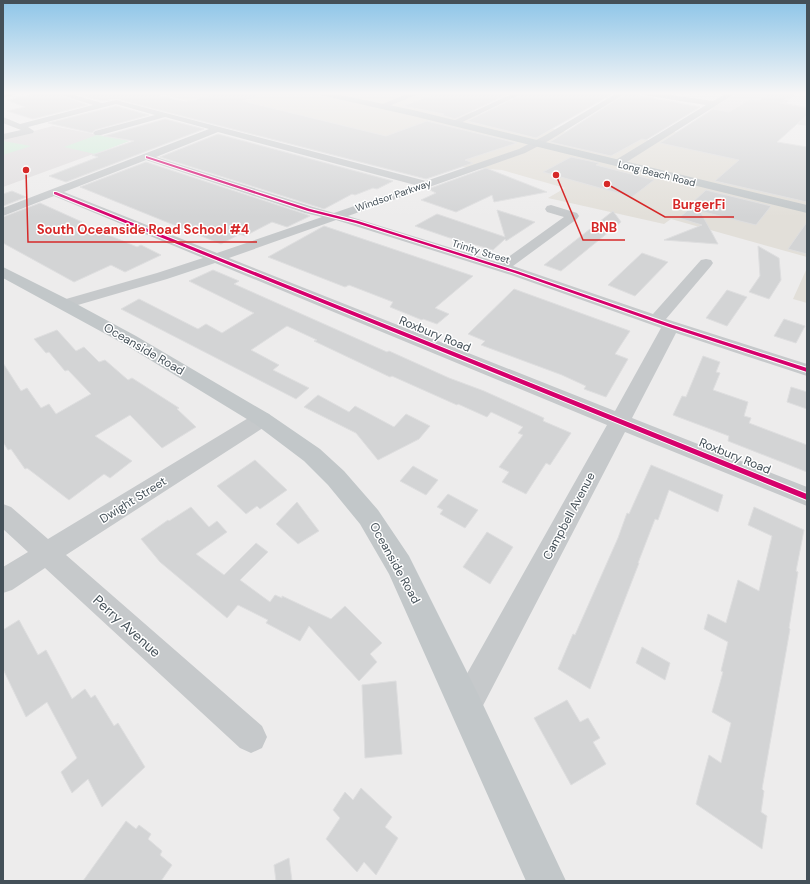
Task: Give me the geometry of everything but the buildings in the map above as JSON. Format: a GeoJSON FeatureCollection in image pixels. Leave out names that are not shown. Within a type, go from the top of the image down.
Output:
{"type":"FeatureCollection","features":[{"type":"Feature","properties":{"kind":"main road","name":"Long Beach Road"},"geometry":{"type":"LineString","coordinates":[[500,134],[807,209]]}},
{"type":"Feature","properties":{"kind":"main road","name":"Oceanside Road"},"geometry":{"type":"LineString","coordinates":[[3,272],[130,340],[262,419],[312,455],[336,478],[369,517],[399,565],[542,868],[546,881]]}},
{"type":"Feature","properties":{"kind":"street"},"geometry":{"type":"LineString","coordinates":[[3,137],[15,134]]}},
{"type":"Feature","properties":{"kind":"street"},"geometry":{"type":"LineString","coordinates":[[3,212],[205,134]]}},
{"type":"Feature","properties":{"kind":"street"},"geometry":{"type":"LineString","coordinates":[[238,134],[425,184]]}},
{"type":"Feature","properties":{"kind":"street","name":"Windsor Parkway"},"geometry":{"type":"LineString","coordinates":[[65,304],[162,276],[216,258],[522,151],[552,134]]}},
{"type":"Feature","properties":{"kind":"street"},"geometry":{"type":"LineString","coordinates":[[618,163],[665,134]]}},
{"type":"Feature","properties":{"kind":"street","name":"Trinity Street"},"geometry":{"type":"LineString","coordinates":[[148,157],[309,210],[357,222],[502,268],[664,324],[807,370]]}},
{"type":"Feature","properties":{"kind":"street","name":"Roxbury Road"},"geometry":{"type":"LineString","coordinates":[[54,193],[807,497]]}},
{"type":"Feature","properties":{"kind":"street"},"geometry":{"type":"LineString","coordinates":[[502,268],[573,216],[551,209]]}},
{"type":"Feature","properties":{"kind":"street","name":"Campbell Avenue"},"geometry":{"type":"LineString","coordinates":[[466,706],[620,421],[664,324],[706,263]]}},
{"type":"Feature","properties":{"kind":"street","name":"Dwight Street"},"geometry":{"type":"LineString","coordinates":[[3,581],[262,419]]}},
{"type":"Feature","properties":{"kind":"street","name":"Perry Avenue"},"geometry":{"type":"LineString","coordinates":[[3,514],[251,737]]}},
{"type":"Feature","properties":{"kind":"shaded area"},"geometry":{"type":"Polygon","coordinates":[[[21,134],[95,134],[129,141],[3,187],[3,139],[21,134]]]}},
{"type":"Feature","properties":{"kind":"shaded area"},"geometry":{"type":"Polygon","coordinates":[[[252,134],[264,134],[259,136],[252,134]]]}},
{"type":"Feature","properties":{"kind":"shaded area"},"geometry":{"type":"Polygon","coordinates":[[[328,134],[578,134],[609,141],[621,134],[653,141],[664,134],[685,134],[747,147],[807,167],[807,257],[671,219],[664,224],[548,198],[565,188],[502,170],[461,167],[328,134]]]}},
{"type":"Feature","properties":{"kind":"shaded area"},"geometry":{"type":"Polygon","coordinates":[[[807,268],[807,303],[793,299],[807,268]]]}},
{"type":"Feature","properties":{"kind":"green space"},"geometry":{"type":"Polygon","coordinates":[[[97,135],[129,141],[95,154],[64,147],[97,135]]]}},
{"type":"Feature","properties":{"kind":"green space"},"geometry":{"type":"Polygon","coordinates":[[[3,141],[31,146],[3,155],[3,141]]]}},
{"type":"Feature","properties":{"kind":"cycle path"},"geometry":{"type":"LineString","coordinates":[[147,157],[309,210],[357,222],[516,272],[671,326],[807,370]]}},
{"type":"Feature","properties":{"kind":"cycle path"},"geometry":{"type":"LineString","coordinates":[[55,193],[807,497]]}},
{"type":"Feature","properties":{"kind":"place","name":"South Oceanside Road School #4"},"geometry":{"type":"Point","coordinates":[26,170]}},
{"type":"Feature","properties":{"kind":"place","name":"BNB"},"geometry":{"type":"Point","coordinates":[556,175]}},
{"type":"Feature","properties":{"kind":"place","name":"BurgerFi"},"geometry":{"type":"Point","coordinates":[607,184]}}]}
